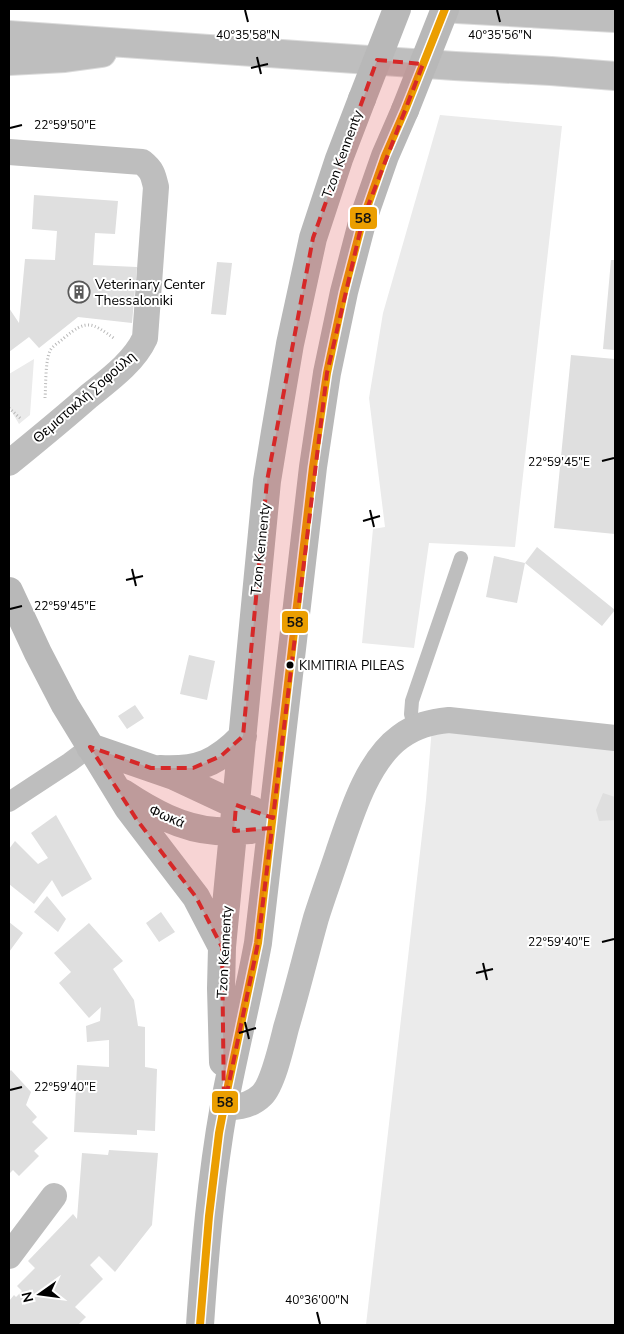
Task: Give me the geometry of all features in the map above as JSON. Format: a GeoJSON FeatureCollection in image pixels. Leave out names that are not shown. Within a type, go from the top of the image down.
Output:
{"type":"FeatureCollection","features":[{"type":"Feature","properties":{"kind":"highway"},"geometry":{"type":"LineString","coordinates":[[457,9],[615,18]]}},
{"type":"Feature","properties":{"kind":"highway"},"geometry":{"type":"LineString","coordinates":[[9,35],[615,76]]}},
{"type":"Feature","properties":{"kind":"highway"},"geometry":{"type":"LineString","coordinates":[[9,60],[41,60],[82,56],[157,44]]}},
{"type":"Feature","properties":{"kind":"main road","name":"Tzon Kennenty"},"geometry":{"type":"LineString","coordinates":[[224,1107],[221,988],[222,948],[267,481],[287,362],[312,238],[339,159],[397,9]]}},
{"type":"Feature","properties":{"kind":"main road","name":"Tzon Kennenty"},"geometry":{"type":"LineString","coordinates":[[200,1325],[211,1195],[224,1107],[258,943],[313,467],[327,373],[344,292],[363,219],[385,156],[445,9]]}},
{"type":"Feature","properties":{"kind":"main road","name":"Φωκά"},"geometry":{"type":"LineString","coordinates":[[9,591],[52,682],[117,790],[143,806],[181,823],[198,828],[215,831],[235,818]]}},
{"type":"Feature","properties":{"kind":"main road"},"geometry":{"type":"LineString","coordinates":[[151,768],[174,770],[193,768],[209,763],[232,747],[243,736]]}},
{"type":"Feature","properties":{"kind":"main road","name":"Φωκά"},"geometry":{"type":"LineString","coordinates":[[90,747],[174,776],[235,818],[272,823]]}},
{"type":"Feature","properties":{"kind":"main road"},"geometry":{"type":"LineString","coordinates":[[117,790],[137,820],[196,897],[222,948]]}},
{"type":"Feature","properties":{"kind":"street","name":"Θεμιστοκλή Σοφούλη"},"geometry":{"type":"LineString","coordinates":[[9,152],[142,162],[153,174],[156,187],[145,338],[140,348],[105,383],[9,463]]}},
{"type":"Feature","properties":{"kind":"street"},"geometry":{"type":"LineString","coordinates":[[224,1107],[237,1108],[251,1104],[263,1094],[272,1076],[319,908],[349,820],[371,772],[383,754],[399,737],[430,722],[450,720],[615,738]]}},
{"type":"Feature","properties":{"kind":"street"},"geometry":{"type":"LineString","coordinates":[[9,802],[90,747]]}},
{"type":"Feature","properties":{"kind":"street"},"geometry":{"type":"LineString","coordinates":[[9,1256],[54,1196]]}},
{"type":"Feature","properties":{"kind":"lane"},"geometry":{"type":"LineString","coordinates":[[415,728],[411,714],[412,701],[461,558]]}},
{"type":"Feature","properties":{"kind":"path"},"geometry":{"type":"LineString","coordinates":[[44,406],[50,350],[77,327],[86,324],[100,328],[134,356]]}},
{"type":"Feature","properties":{"kind":"highlighted area"},"geometry":{"type":"Polygon","coordinates":[[[377,60],[423,64],[363,219],[327,373],[273,818],[236,805],[234,831],[272,828],[258,943],[224,1107],[222,947],[196,897],[137,820],[90,747],[151,768],[193,768],[221,756],[243,736],[267,481],[313,238],[377,60]]]}},
{"type":"Feature","properties":{"kind":"shaded area"},"geometry":{"type":"Polygon","coordinates":[[[440,115],[562,126],[515,547],[429,543],[414,648],[362,643],[373,529],[385,527],[369,398],[383,313],[440,115]]]}},
{"type":"Feature","properties":{"kind":"shaded area"},"geometry":{"type":"Polygon","coordinates":[[[34,359],[30,415],[19,424],[9,407],[9,374],[34,359]]]}},
{"type":"Feature","properties":{"kind":"shaded area"},"geometry":{"type":"Polygon","coordinates":[[[432,727],[615,747],[615,1325],[366,1325],[426,800],[432,727]]]}},
{"type":"Feature","properties":{"kind":"building","name":"Veterinary Center Thessaloniki"},"geometry":{"type":"Polygon","coordinates":[[[34,195],[118,201],[115,234],[95,233],[93,265],[137,267],[132,323],[78,317],[39,348],[29,337],[9,352],[9,308],[19,323],[25,259],[55,260],[57,231],[32,229],[34,195]]]}},
{"type":"Feature","properties":{"kind":"building"},"geometry":{"type":"Polygon","coordinates":[[[611,260],[615,260],[615,350],[603,349],[611,260]]]}},
{"type":"Feature","properties":{"kind":"building"},"geometry":{"type":"Polygon","coordinates":[[[217,262],[232,263],[226,315],[211,314],[217,262]]]}},
{"type":"Feature","properties":{"kind":"building"},"geometry":{"type":"Polygon","coordinates":[[[571,355],[615,359],[615,534],[554,528],[571,355]]]}},
{"type":"Feature","properties":{"kind":"building"},"geometry":{"type":"Polygon","coordinates":[[[537,547],[615,610],[602,626],[525,563],[537,547]]]}},
{"type":"Feature","properties":{"kind":"building"},"geometry":{"type":"Polygon","coordinates":[[[494,556],[525,563],[517,603],[486,597],[494,556]]]}},
{"type":"Feature","properties":{"kind":"building"},"geometry":{"type":"Polygon","coordinates":[[[189,655],[215,661],[207,700],[180,694],[189,655]]]}},
{"type":"Feature","properties":{"kind":"building"},"geometry":{"type":"Polygon","coordinates":[[[135,705],[144,718],[127,729],[118,716],[135,705]]]}},
{"type":"Feature","properties":{"kind":"building"},"geometry":{"type":"Polygon","coordinates":[[[603,793],[615,797],[615,820],[599,821],[596,810],[603,793]]]}},
{"type":"Feature","properties":{"kind":"building"},"geometry":{"type":"Polygon","coordinates":[[[56,815],[92,879],[62,897],[52,880],[34,904],[9,884],[9,849],[15,841],[38,864],[48,858],[31,833],[56,815]]]}},
{"type":"Feature","properties":{"kind":"building"},"geometry":{"type":"Polygon","coordinates":[[[47,896],[66,919],[58,932],[34,912],[47,896]]]}},
{"type":"Feature","properties":{"kind":"building"},"geometry":{"type":"Polygon","coordinates":[[[161,912],[175,932],[159,942],[146,923],[161,912]]]}},
{"type":"Feature","properties":{"kind":"building"},"geometry":{"type":"Polygon","coordinates":[[[9,922],[23,933],[9,952],[9,922]]]}},
{"type":"Feature","properties":{"kind":"building"},"geometry":{"type":"Polygon","coordinates":[[[89,923],[123,961],[113,969],[134,1000],[138,1026],[145,1027],[145,1067],[157,1069],[155,1131],[137,1130],[137,1135],[74,1132],[77,1065],[109,1067],[109,1040],[87,1042],[86,1026],[100,1021],[101,1007],[89,1018],[59,983],[71,972],[54,953],[89,923]]]}},
{"type":"Feature","properties":{"kind":"building"},"geometry":{"type":"Polygon","coordinates":[[[11,1070],[31,1092],[26,1105],[37,1117],[32,1122],[48,1138],[34,1151],[39,1156],[19,1176],[13,1170],[9,1174],[9,1072],[11,1070]]]}},
{"type":"Feature","properties":{"kind":"building"},"geometry":{"type":"Polygon","coordinates":[[[109,1150],[158,1153],[152,1225],[115,1272],[99,1256],[90,1265],[103,1279],[75,1307],[86,1317],[78,1325],[9,1325],[9,1301],[14,1295],[16,1297],[22,1291],[17,1286],[35,1268],[28,1261],[73,1214],[77,1219],[82,1153],[108,1155],[109,1150]]]}},
{"type":"Feature","properties":{"kind":"transit line","name":"58"},"geometry":{"type":"LineString","coordinates":[[200,1325],[209,1216],[219,1133],[258,943],[313,467],[327,373],[344,292],[363,219],[385,156],[445,9]]}},
{"type":"Feature","properties":{"kind":"place","name":"Veterinary Center Thessaloniki"},"geometry":{"type":"Point","coordinates":[79,292]}},
{"type":"Feature","properties":{"kind":"place","name":"KIMITIRIA PILEAS"},"geometry":{"type":"Point","coordinates":[290,665]}}]}
